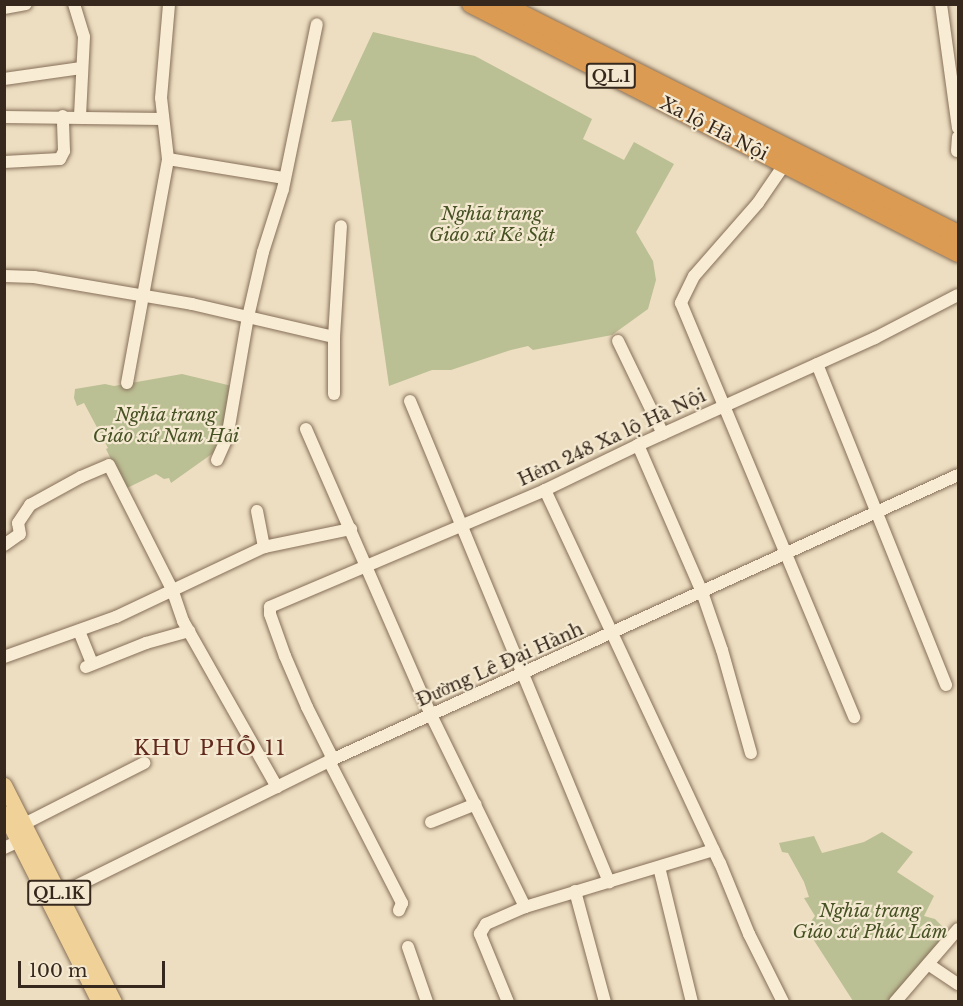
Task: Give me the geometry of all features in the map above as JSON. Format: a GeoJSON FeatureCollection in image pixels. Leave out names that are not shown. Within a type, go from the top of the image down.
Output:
{"type":"FeatureCollection","features":[{"type":"Feature","properties":{"kind":"highway","name":"Xa lộ Hà Nội"},"geometry":{"type":"LineString","coordinates":[[471,4],[756,141]]}},
{"type":"Feature","properties":{"kind":"highway","name":"Xa lộ Hà Nội"},"geometry":{"type":"LineString","coordinates":[[502,4],[788,158],[958,253]]}},
{"type":"Feature","properties":{"kind":"highway","name":"Xa lộ Hà Nội"},"geometry":{"type":"LineString","coordinates":[[788,158],[958,234]]}},
{"type":"Feature","properties":{"kind":"main road","name":"QL.1K"},"geometry":{"type":"LineString","coordinates":[[4,785],[114,1002]]}},
{"type":"Feature","properties":{"kind":"main road","name":"QL.1K"},"geometry":{"type":"LineString","coordinates":[[6,817],[99,1002]]}},
{"type":"Feature","properties":{"kind":"street"},"geometry":{"type":"LineString","coordinates":[[4,8],[26,4]]}},
{"type":"Feature","properties":{"kind":"street"},"geometry":{"type":"LineString","coordinates":[[74,4],[84,37],[80,116]]}},
{"type":"Feature","properties":{"kind":"street"},"geometry":{"type":"LineString","coordinates":[[127,383],[168,159],[161,98],[169,4]]}},
{"type":"Feature","properties":{"kind":"street"},"geometry":{"type":"LineString","coordinates":[[941,4],[958,128]]}},
{"type":"Feature","properties":{"kind":"street"},"geometry":{"type":"LineString","coordinates":[[217,460],[227,438],[248,317],[284,178],[317,24]]}},
{"type":"Feature","properties":{"kind":"street"},"geometry":{"type":"LineString","coordinates":[[4,79],[81,68]]}},
{"type":"Feature","properties":{"kind":"street"},"geometry":{"type":"LineString","coordinates":[[4,162],[60,159],[64,151],[63,116]]}},
{"type":"Feature","properties":{"kind":"street"},"geometry":{"type":"LineString","coordinates":[[4,117],[80,116],[163,119]]}},
{"type":"Feature","properties":{"kind":"street"},"geometry":{"type":"LineString","coordinates":[[957,151],[958,137]]}},
{"type":"Feature","properties":{"kind":"street"},"geometry":{"type":"LineString","coordinates":[[788,158],[758,203],[694,276],[681,300],[854,717]]}},
{"type":"Feature","properties":{"kind":"street"},"geometry":{"type":"LineString","coordinates":[[168,159],[284,178]]}},
{"type":"Feature","properties":{"kind":"street"},"geometry":{"type":"LineString","coordinates":[[334,394],[334,337],[340,226]]}},
{"type":"Feature","properties":{"kind":"street"},"geometry":{"type":"LineString","coordinates":[[4,276],[34,277],[143,296],[334,337]]}},
{"type":"Feature","properties":{"kind":"street","name":"Hẻm 248 Xa lộ Hà Nội"},"geometry":{"type":"LineString","coordinates":[[331,760],[274,628],[269,611],[276,604],[545,490],[920,316],[958,295]]}},
{"type":"Feature","properties":{"kind":"street"},"geometry":{"type":"LineString","coordinates":[[618,341],[663,434]]}},
{"type":"Feature","properties":{"kind":"street"},"geometry":{"type":"LineString","coordinates":[[817,364],[946,685]]}},
{"type":"Feature","properties":{"kind":"street"},"geometry":{"type":"LineString","coordinates":[[410,401],[609,882]]}},
{"type":"Feature","properties":{"kind":"street"},"geometry":{"type":"LineString","coordinates":[[306,429],[431,715],[525,907]]}},
{"type":"Feature","properties":{"kind":"street"},"geometry":{"type":"LineString","coordinates":[[638,445],[702,592],[722,650],[752,753]]}},
{"type":"Feature","properties":{"kind":"street"},"geometry":{"type":"LineString","coordinates":[[4,545],[20,534],[18,523],[30,505],[81,477],[110,465],[172,589],[189,632],[277,787]]}},
{"type":"Feature","properties":{"kind":"street","name":"Đường Lê Đại Hành"},"geometry":{"type":"LineString","coordinates":[[60,894],[331,760],[958,475]]}},
{"type":"Feature","properties":{"kind":"street"},"geometry":{"type":"LineString","coordinates":[[545,490],[714,850],[749,934],[783,1002]]}},
{"type":"Feature","properties":{"kind":"street"},"geometry":{"type":"LineString","coordinates":[[257,511],[264,547]]}},
{"type":"Feature","properties":{"kind":"street"},"geometry":{"type":"LineString","coordinates":[[4,657],[116,617],[264,547],[351,529]]}},
{"type":"Feature","properties":{"kind":"street"},"geometry":{"type":"LineString","coordinates":[[79,631],[89,666],[146,643],[189,632]]}},
{"type":"Feature","properties":{"kind":"street"},"geometry":{"type":"LineString","coordinates":[[331,760],[402,903],[399,910]]}},
{"type":"Feature","properties":{"kind":"street"},"geometry":{"type":"LineString","coordinates":[[24,824],[144,763]]}},
{"type":"Feature","properties":{"kind":"street"},"geometry":{"type":"LineString","coordinates":[[431,822],[476,804]]}},
{"type":"Feature","properties":{"kind":"street"},"geometry":{"type":"LineString","coordinates":[[4,848],[19,841]]}},
{"type":"Feature","properties":{"kind":"street"},"geometry":{"type":"LineString","coordinates":[[508,1002],[480,934],[486,924],[525,907],[714,850]]}},
{"type":"Feature","properties":{"kind":"street"},"geometry":{"type":"LineString","coordinates":[[659,867],[692,1002]]}},
{"type":"Feature","properties":{"kind":"street"},"geometry":{"type":"LineString","coordinates":[[575,891],[605,1002]]}},
{"type":"Feature","properties":{"kind":"street"},"geometry":{"type":"LineString","coordinates":[[896,1002],[958,929]]}},
{"type":"Feature","properties":{"kind":"street"},"geometry":{"type":"LineString","coordinates":[[408,947],[424,1001]]}},
{"type":"Feature","properties":{"kind":"street"},"geometry":{"type":"LineString","coordinates":[[928,964],[958,984]]}},
{"type":"Feature","properties":{"kind":"green space","name":"Nghĩa trang Giáo xứ Kẻ Sặt"},"geometry":{"type":"Polygon","coordinates":[[[373,32],[475,56],[592,119],[583,139],[624,160],[634,142],[674,164],[636,232],[653,261],[656,280],[648,309],[612,335],[533,350],[528,346],[451,370],[432,370],[389,386],[351,120],[331,122],[373,32]]]}},
{"type":"Feature","properties":{"kind":"green space","name":"Nghĩa trang Giáo xứ Nam Hải"},"geometry":{"type":"Polygon","coordinates":[[[182,374],[232,386],[224,437],[216,451],[171,483],[169,478],[164,479],[156,474],[125,489],[106,449],[108,448],[84,403],[77,406],[74,398],[75,389],[105,384],[114,386],[182,374]]]}},
{"type":"Feature","properties":{"kind":"green space","name":"Nghĩa trang Giáo xứ Phúc Lâm"},"geometry":{"type":"Polygon","coordinates":[[[882,832],[913,852],[897,872],[934,896],[924,916],[935,919],[949,933],[890,1001],[853,1001],[806,928],[815,916],[804,898],[809,897],[804,882],[788,853],[782,852],[779,843],[814,836],[822,853],[864,842],[882,832]]]}},
{"type":"Feature","properties":{"kind":"district","name":"KHU PHỐ 11"},"geometry":{"type":"Point","coordinates":[210,748]}}]}
